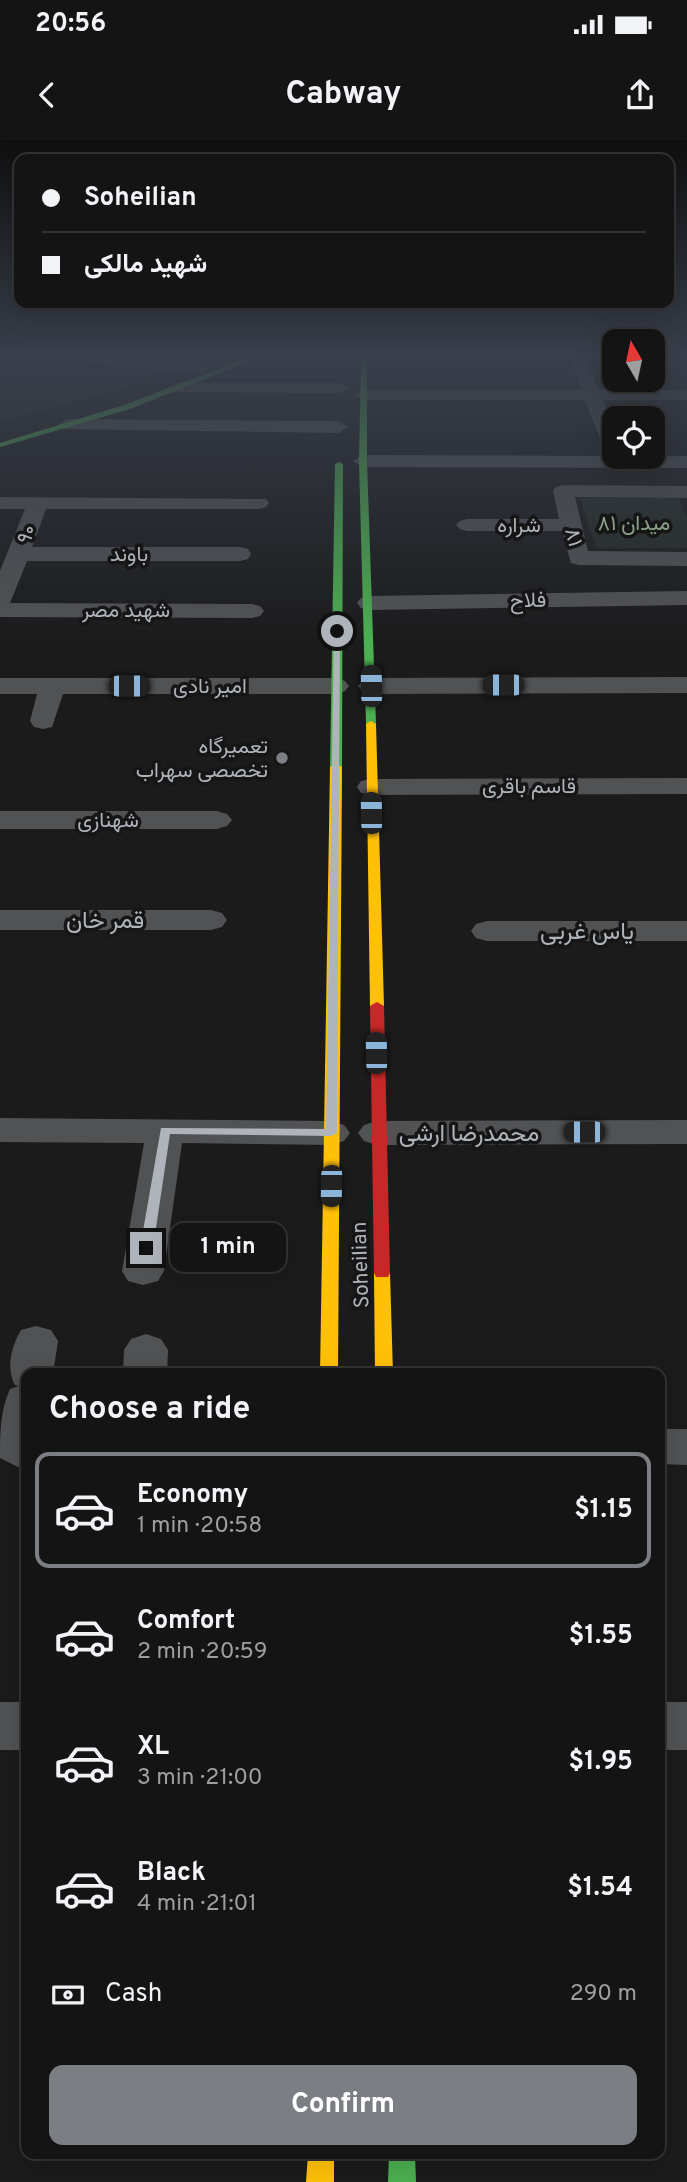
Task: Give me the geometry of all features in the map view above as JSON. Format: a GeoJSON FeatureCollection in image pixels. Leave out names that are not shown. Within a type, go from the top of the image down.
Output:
{"type":"FeatureCollection","features":[{"type":"Feature","properties":{"kind":"main road","name":"Soheilian"},"geometry":{"type":"LineString","coordinates":[[330,1368],[354,1133],[353,787],[336,686],[339,451]]}},
{"type":"Feature","properties":{"kind":"main road"},"geometry":{"type":"LineString","coordinates":[[349,451],[363,461]]}},
{"type":"Feature","properties":{"kind":"main road","name":"Soheilian"},"geometry":{"type":"LineString","coordinates":[[363,451],[371,686],[353,787],[354,1133],[383,1368]]}},
{"type":"Feature","properties":{"kind":"main road"},"geometry":{"type":"LineString","coordinates":[[337,603],[369,603]]}},
{"type":"Feature","properties":{"kind":"main road"},"geometry":{"type":"LineString","coordinates":[[336,686],[371,686]]}},
{"type":"Feature","properties":{"kind":"main road"},"geometry":{"type":"LineString","coordinates":[[320,2182],[321,2159]]}},
{"type":"Feature","properties":{"kind":"main road"},"geometry":{"type":"LineString","coordinates":[[402,2159],[402,2182]]}},
{"type":"Feature","properties":{"kind":"street"},"geometry":{"type":"LineString","coordinates":[[363,461],[602,457]]}},
{"type":"Feature","properties":{"kind":"street"},"geometry":{"type":"LineString","coordinates":[[665,460],[687,462]]}},
{"type":"Feature","properties":{"kind":"street"},"geometry":{"type":"LineString","coordinates":[[621,469],[630,492]]}},
{"type":"Feature","properties":{"kind":"street","name":"۸۱"},"geometry":{"type":"LineString","coordinates":[[687,492],[563,491],[579,558],[687,559]]}},
{"type":"Feature","properties":{"kind":"street","name":"۹۰"},"geometry":{"type":"LineString","coordinates":[[0,503],[38,503],[0,600]]}},
{"type":"Feature","properties":{"kind":"street"},"geometry":{"type":"LineString","coordinates":[[38,503],[259,503]]}},
{"type":"Feature","properties":{"kind":"street","name":"شراره"},"geometry":{"type":"LineString","coordinates":[[467,524],[571,525]]}},
{"type":"Feature","properties":{"kind":"street","name":"باوند"},"geometry":{"type":"LineString","coordinates":[[18,554],[240,554]]}},
{"type":"Feature","properties":{"kind":"street"},"geometry":{"type":"LineString","coordinates":[[658,559],[680,598]]}},
{"type":"Feature","properties":{"kind":"street","name":"فلاح"},"geometry":{"type":"LineString","coordinates":[[369,603],[680,598]]}},
{"type":"Feature","properties":{"kind":"street","name":"شهید مصر"},"geometry":{"type":"LineString","coordinates":[[0,610],[252,611]]}},
{"type":"Feature","properties":{"kind":"street"},"geometry":{"type":"LineString","coordinates":[[371,686],[687,685]]}},
{"type":"Feature","properties":{"kind":"street","name":"امیر نادی"},"geometry":{"type":"LineString","coordinates":[[0,686],[336,686]]}},
{"type":"Feature","properties":{"kind":"street"},"geometry":{"type":"LineString","coordinates":[[43,721],[52,686]]}},
{"type":"Feature","properties":{"kind":"street","name":"قاسم باقری"},"geometry":{"type":"LineString","coordinates":[[353,787],[687,786]]}},
{"type":"Feature","properties":{"kind":"street","name":"شهنازی"},"geometry":{"type":"LineString","coordinates":[[0,820],[217,820]]}},
{"type":"Feature","properties":{"kind":"street","name":"قمر خان"},"geometry":{"type":"LineString","coordinates":[[0,920],[211,920]]}},
{"type":"Feature","properties":{"kind":"street","name":"یاس غربی"},"geometry":{"type":"LineString","coordinates":[[487,931],[687,931]]}},
{"type":"Feature","properties":{"kind":"street","name":"محمدرضا ارشی"},"geometry":{"type":"LineString","coordinates":[[0,1130],[687,1132]]}},
{"type":"Feature","properties":{"kind":"street"},"geometry":{"type":"LineString","coordinates":[[143,1271],[165,1130]]}},
{"type":"Feature","properties":{"kind":"street"},"geometry":{"type":"LineString","coordinates":[[15,1449],[21,1423]]}},
{"type":"Feature","properties":{"kind":"street"},"geometry":{"type":"LineString","coordinates":[[665,1447],[687,1447]]}},
{"type":"Feature","properties":{"kind":"street"},"geometry":{"type":"LineString","coordinates":[[0,1726],[21,1726]]}},
{"type":"Feature","properties":{"kind":"street"},"geometry":{"type":"LineString","coordinates":[[665,1726],[687,1726]]}},
{"type":"Feature","properties":{"kind":"green space","name":"میدان ۸۱"},"geometry":{"type":"Polygon","coordinates":[[[580,498],[679,498],[687,517],[687,548],[596,548],[580,498]]]}},
{"type":"Feature","properties":{"kind":"traffic: fast"},"geometry":{"type":"LineString","coordinates":[[363,451],[371,724]]}},
{"type":"Feature","properties":{"kind":"traffic: fast"},"geometry":{"type":"LineString","coordinates":[[336,767],[339,464]]}},
{"type":"Feature","properties":{"kind":"traffic: fast"},"geometry":{"type":"LineString","coordinates":[[402,2159],[402,2182]]}},
{"type":"Feature","properties":{"kind":"traffic: slow"},"geometry":{"type":"LineString","coordinates":[[371,724],[377,1006]]}},
{"type":"Feature","properties":{"kind":"traffic: slow"},"geometry":{"type":"LineString","coordinates":[[329,1368],[336,767]]}},
{"type":"Feature","properties":{"kind":"traffic: slow"},"geometry":{"type":"LineString","coordinates":[[382,1273],[384,1368]]}},
{"type":"Feature","properties":{"kind":"traffic: slow"},"geometry":{"type":"LineString","coordinates":[[320,2182],[321,2159]]}},
{"type":"Feature","properties":{"kind":"traffic: jam"},"geometry":{"type":"LineString","coordinates":[[377,1006],[382,1273]]}},
{"type":"Feature","properties":{"kind":"place","name":"تعمیرگاه تخصصی سهراب"},"geometry":{"type":"Point","coordinates":[282,758]}},
{"type":"Feature","properties":{"kind":"route"},"geometry":{"type":"LineString","coordinates":[[146,1248],[165,1130],[331,1133],[337,631]]}}]}
